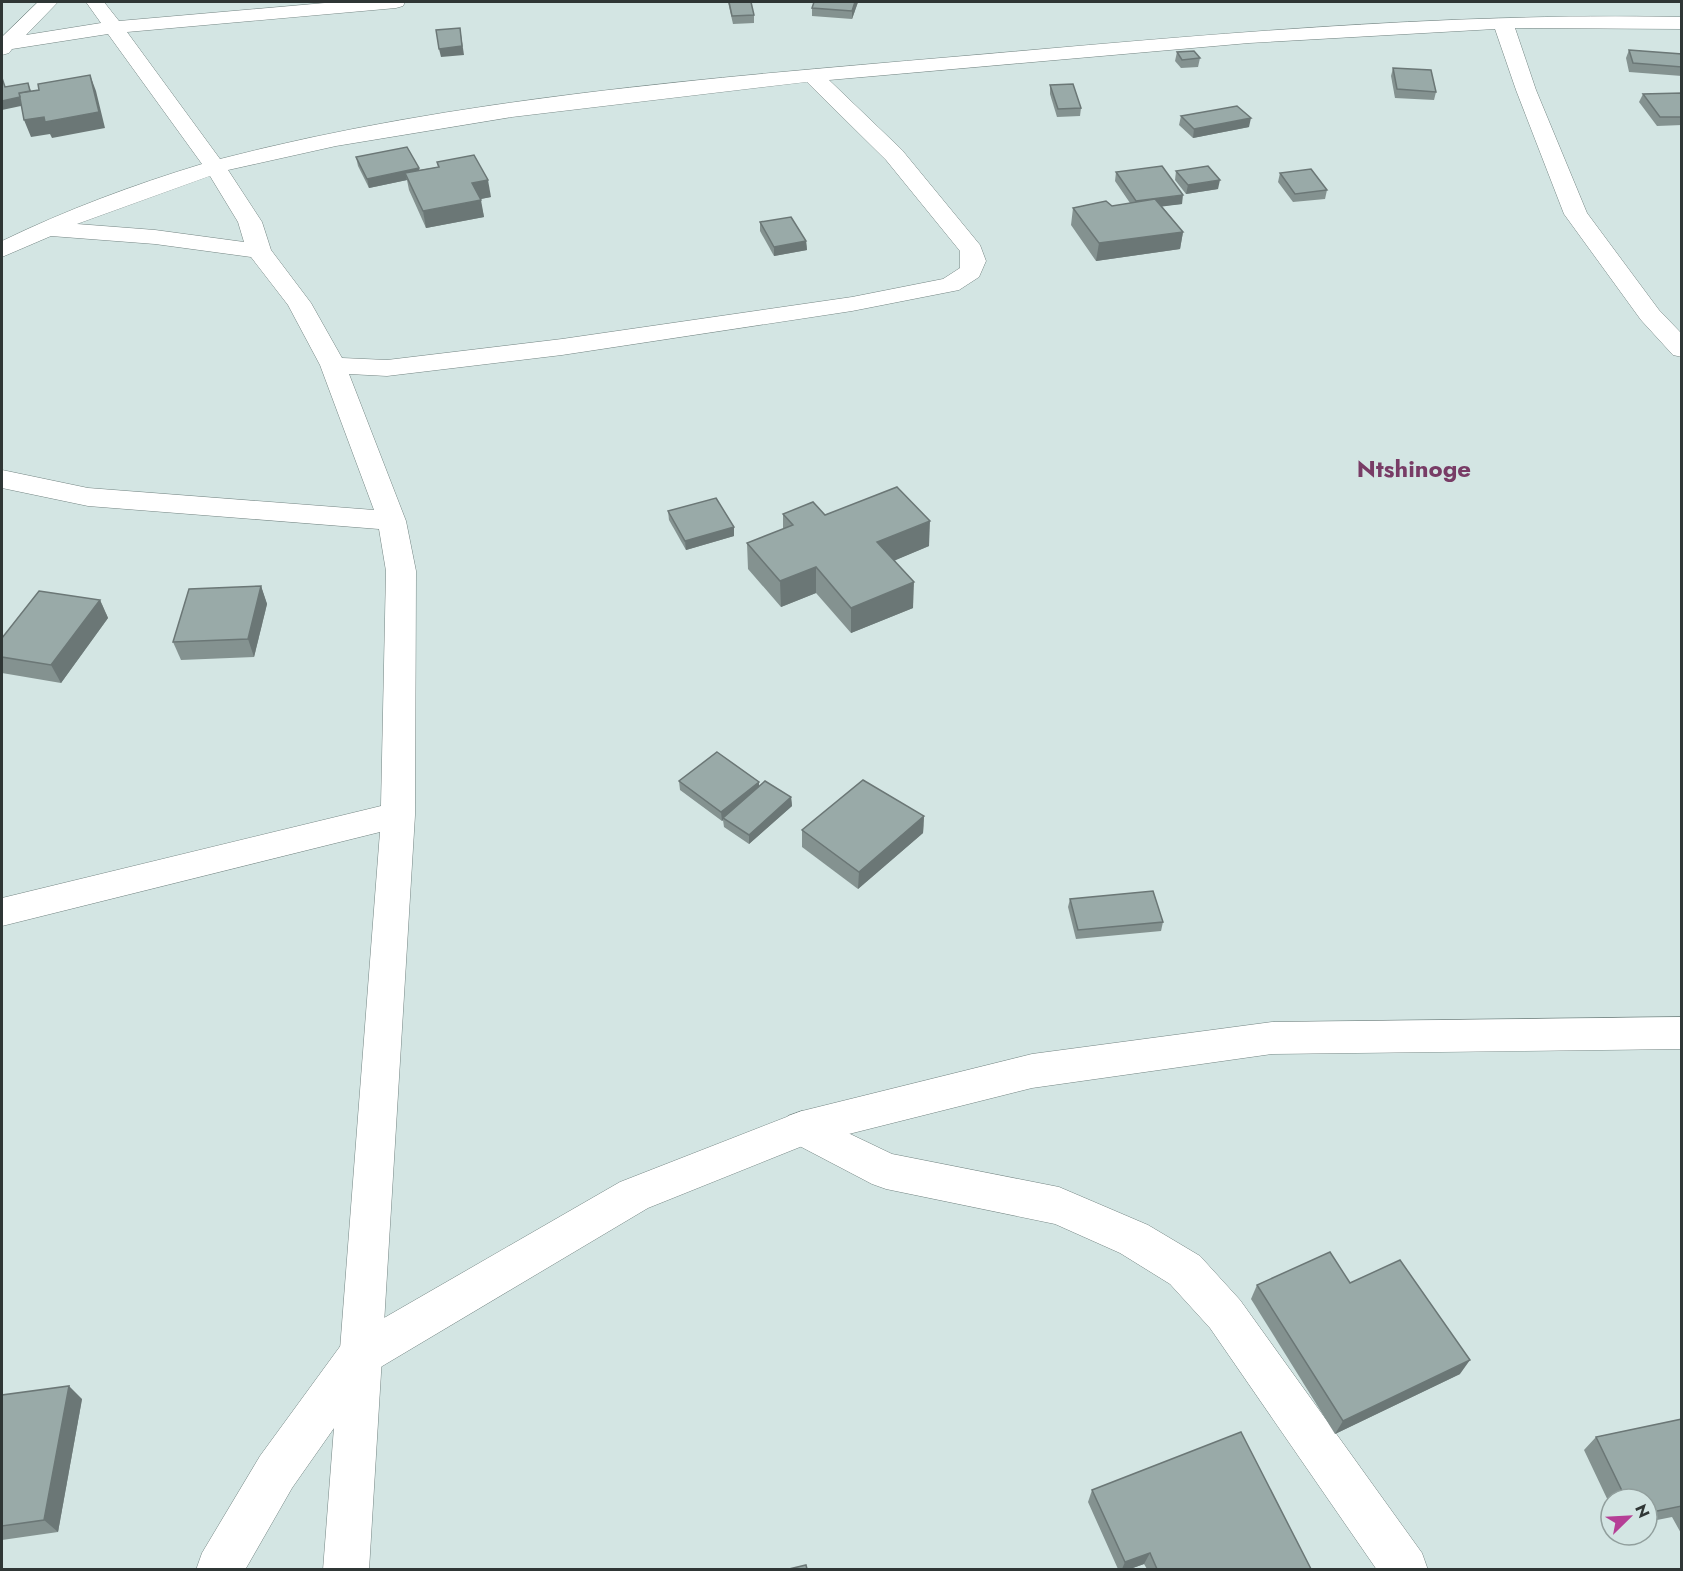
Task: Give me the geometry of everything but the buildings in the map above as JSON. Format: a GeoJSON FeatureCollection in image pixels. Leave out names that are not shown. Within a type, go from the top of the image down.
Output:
{"type":"FeatureCollection","features":[{"type":"Feature","properties":{"kind":"street"},"geometry":{"type":"LineString","coordinates":[[3,46],[48,2]]}},
{"type":"Feature","properties":{"kind":"street"},"geometry":{"type":"LineString","coordinates":[[95,2],[215,167],[250,222],[259,251],[299,303],[333,365],[392,521],[401,571],[398,815],[346,1569]]}},
{"type":"Feature","properties":{"kind":"street"},"geometry":{"type":"LineString","coordinates":[[3,46],[115,27],[396,2]]}},
{"type":"Feature","properties":{"kind":"street"},"geometry":{"type":"LineString","coordinates":[[2,250],[45,229],[130,195],[215,167],[302,145],[513,110],[812,76],[1365,27],[1599,20],[1682,23]]}},
{"type":"Feature","properties":{"kind":"street"},"geometry":{"type":"LineString","coordinates":[[1503,22],[1526,90],[1576,214],[1650,315],[1682,350]]}},
{"type":"Feature","properties":{"kind":"street"},"geometry":{"type":"LineString","coordinates":[[333,365],[387,368],[562,347],[863,302],[950,285],[971,272],[974,261],[972,250],[965,241],[894,155],[812,76]]}},
{"type":"Feature","properties":{"kind":"street"},"geometry":{"type":"LineString","coordinates":[[45,229],[155,237],[259,251]]}},
{"type":"Feature","properties":{"kind":"street"},"geometry":{"type":"LineString","coordinates":[[2,479],[88,497],[392,521]]}},
{"type":"Feature","properties":{"kind":"street"},"geometry":{"type":"LineString","coordinates":[[2,912],[398,815]]}},
{"type":"Feature","properties":{"kind":"street"},"geometry":{"type":"LineString","coordinates":[[219,1569],[276,1472],[359,1356],[634,1195],[802,1128],[1032,1071],[1272,1038],[1682,1033]]}},
{"type":"Feature","properties":{"kind":"street"},"geometry":{"type":"LineString","coordinates":[[802,1128],[886,1171],[1059,1206],[1134,1239],[1185,1270],[1225,1314],[1405,1569]]}},
{"type":"Feature","properties":{"kind":"district","name":"Ntshinoge"},"geometry":{"type":"Point","coordinates":[1414,468]}}]}
